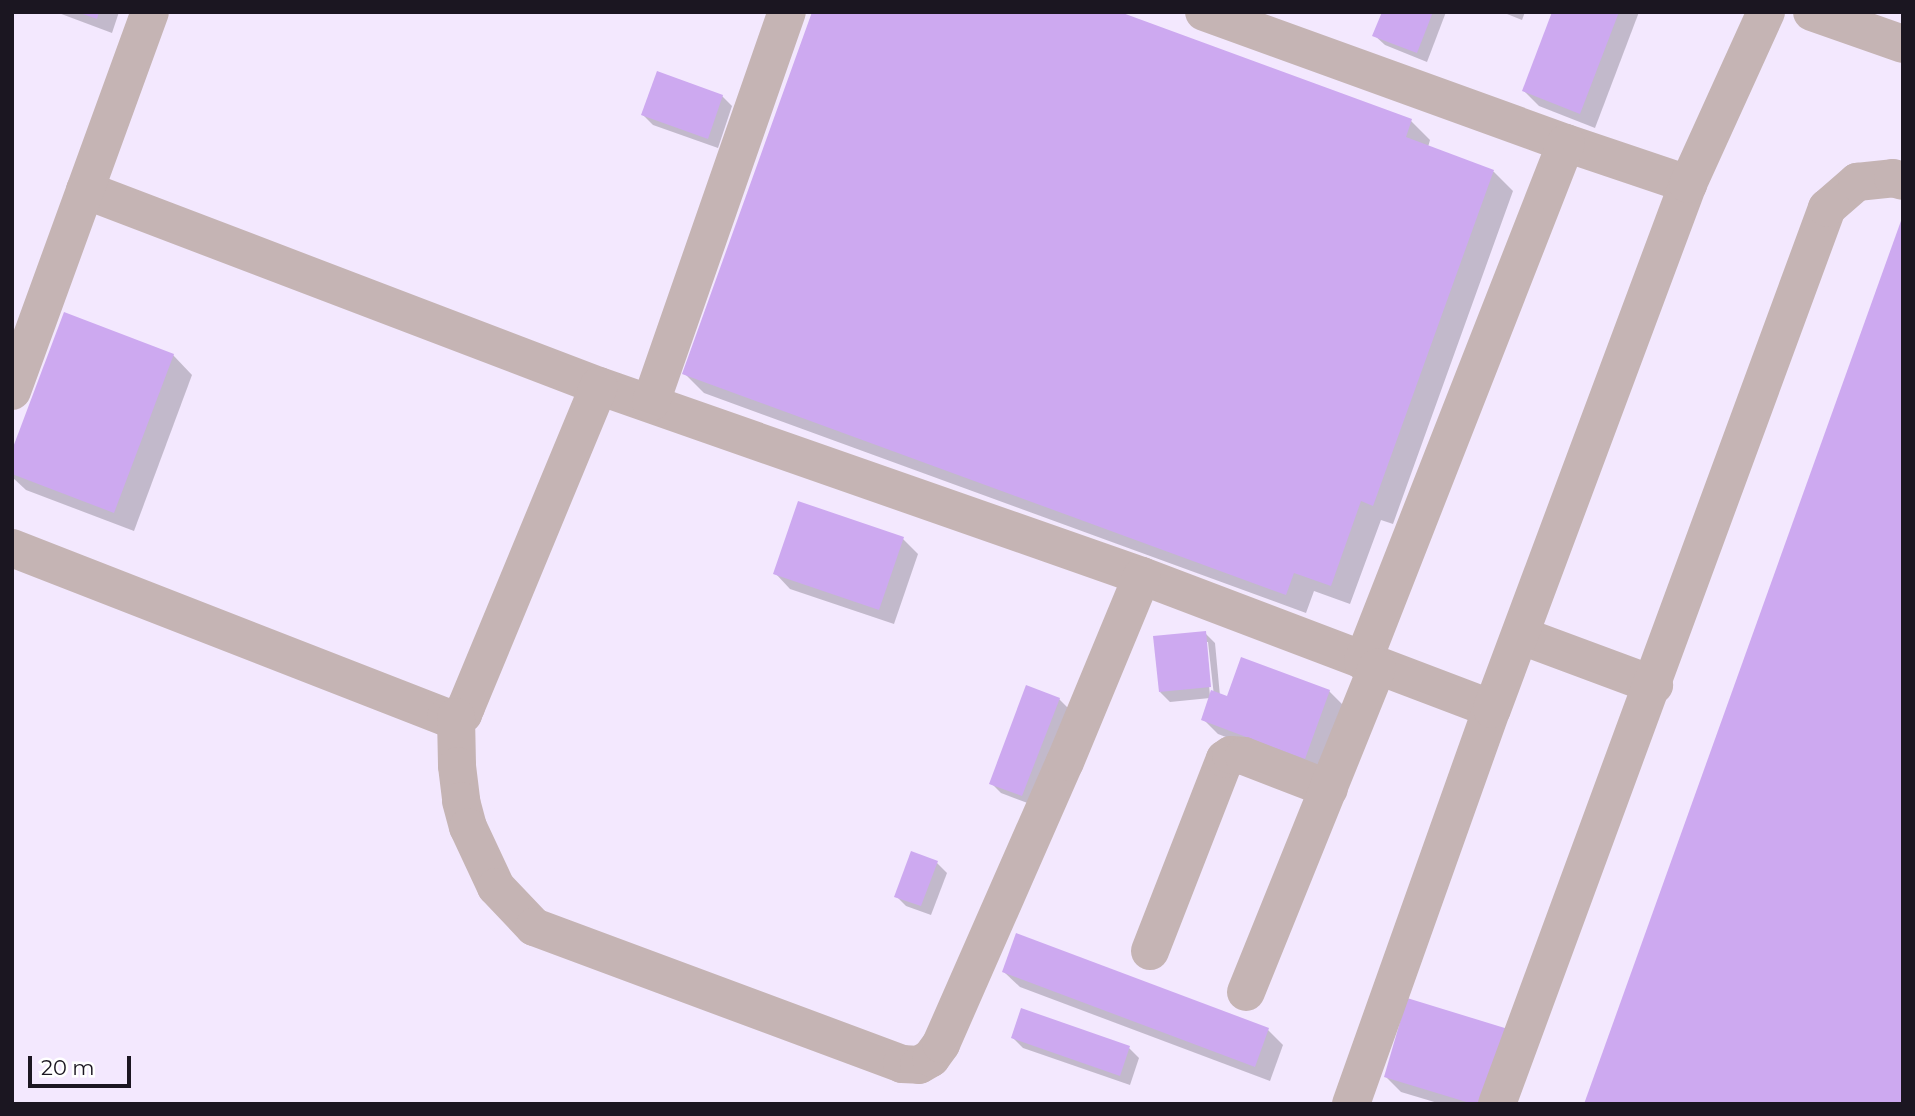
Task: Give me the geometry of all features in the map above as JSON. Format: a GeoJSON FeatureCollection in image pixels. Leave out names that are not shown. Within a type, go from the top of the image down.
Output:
{"type":"FeatureCollection","features":[{"type":"Feature","properties":{"kind":"street"},"geometry":{"type":"LineString","coordinates":[[12,391],[150,12]]}},
{"type":"Feature","properties":{"kind":"street"},"geometry":{"type":"LineString","coordinates":[[651,402],[787,12]]}},
{"type":"Feature","properties":{"kind":"street"},"geometry":{"type":"LineString","coordinates":[[1203,12],[1566,143],[1688,184]]}},
{"type":"Feature","properties":{"kind":"street"},"geometry":{"type":"LineString","coordinates":[[1351,1104],[1492,709],[1688,184],[1766,12]]}},
{"type":"Feature","properties":{"kind":"street"},"geometry":{"type":"LineString","coordinates":[[1812,12],[1903,44]]}},
{"type":"Feature","properties":{"kind":"street"},"geometry":{"type":"LineString","coordinates":[[1246,992],[1329,789],[1370,664],[1566,143]]}},
{"type":"Feature","properties":{"kind":"street"},"geometry":{"type":"LineString","coordinates":[[1497,1104],[1654,685],[1827,208],[1857,181],[1893,178],[1903,181]]}},
{"type":"Feature","properties":{"kind":"street"},"geometry":{"type":"LineString","coordinates":[[85,190],[599,386],[1142,576],[1492,709]]}},
{"type":"Feature","properties":{"kind":"street"},"geometry":{"type":"LineString","coordinates":[[12,548],[446,717],[456,717],[463,714],[599,386]]}},
{"type":"Feature","properties":{"kind":"street"},"geometry":{"type":"LineString","coordinates":[[456,717],[459,789],[468,827],[496,887],[534,927],[902,1064],[919,1065],[931,1058],[941,1044],[1060,775],[1142,576]]}},
{"type":"Feature","properties":{"kind":"street"},"geometry":{"type":"LineString","coordinates":[[1521,636],[1654,685]]}},
{"type":"Feature","properties":{"kind":"street"},"geometry":{"type":"LineString","coordinates":[[1150,951],[1226,758],[1231,755],[1244,756],[1329,789]]}},
{"type":"Feature","properties":{"kind":"shaded area"},"geometry":{"type":"Polygon","coordinates":[[[12,12],[1903,12],[1903,1104],[12,1104],[12,12]]]}},
{"type":"Feature","properties":{"kind":"building"},"geometry":{"type":"Polygon","coordinates":[[[77,12],[99,12],[97,19],[77,12]]]}},
{"type":"Feature","properties":{"kind":"building"},"geometry":{"type":"Polygon","coordinates":[[[812,12],[1120,12],[1412,119],[1406,137],[1494,170],[1373,506],[1361,501],[1331,586],[1294,573],[1286,595],[682,374],[812,12]]]}},
{"type":"Feature","properties":{"kind":"building"},"geometry":{"type":"Polygon","coordinates":[[[1382,12],[1433,12],[1417,53],[1372,36],[1382,12]]]}},
{"type":"Feature","properties":{"kind":"building"},"geometry":{"type":"Polygon","coordinates":[[[1552,12],[1619,12],[1580,114],[1522,91],[1552,12]]]}},
{"type":"Feature","properties":{"kind":"building"},"geometry":{"type":"Polygon","coordinates":[[[657,71],[723,95],[708,139],[641,115],[657,71]]]}},
{"type":"Feature","properties":{"kind":"building"},"geometry":{"type":"Polygon","coordinates":[[[1902,218],[1903,1104],[1584,1104],[1902,218]]]}},
{"type":"Feature","properties":{"kind":"building"},"geometry":{"type":"Polygon","coordinates":[[[64,312],[174,354],[114,513],[12,474],[12,450],[64,312]]]}},
{"type":"Feature","properties":{"kind":"building"},"geometry":{"type":"Polygon","coordinates":[[[798,501],[904,537],[879,610],[773,574],[798,501]]]}},
{"type":"Feature","properties":{"kind":"building"},"geometry":{"type":"Polygon","coordinates":[[[1206,631],[1211,687],[1159,692],[1153,636],[1206,631]]]}},
{"type":"Feature","properties":{"kind":"building"},"geometry":{"type":"Polygon","coordinates":[[[1241,657],[1330,690],[1305,759],[1201,720],[1211,690],[1227,696],[1241,657]]]}},
{"type":"Feature","properties":{"kind":"building"},"geometry":{"type":"Polygon","coordinates":[[[1026,685],[1060,698],[1022,796],[989,784],[1026,685]]]}},
{"type":"Feature","properties":{"kind":"building"},"geometry":{"type":"Polygon","coordinates":[[[911,851],[938,861],[921,906],[894,897],[911,851]]]}},
{"type":"Feature","properties":{"kind":"building"},"geometry":{"type":"Polygon","coordinates":[[[1016,933],[1269,1028],[1255,1067],[1002,972],[1016,933]]]}},
{"type":"Feature","properties":{"kind":"building"},"geometry":{"type":"Polygon","coordinates":[[[1407,998],[1508,1029],[1486,1104],[1473,1104],[1384,1077],[1407,998]]]}},
{"type":"Feature","properties":{"kind":"building"},"geometry":{"type":"Polygon","coordinates":[[[1021,1008],[1130,1046],[1120,1076],[1011,1038],[1021,1008]]]}}]}
